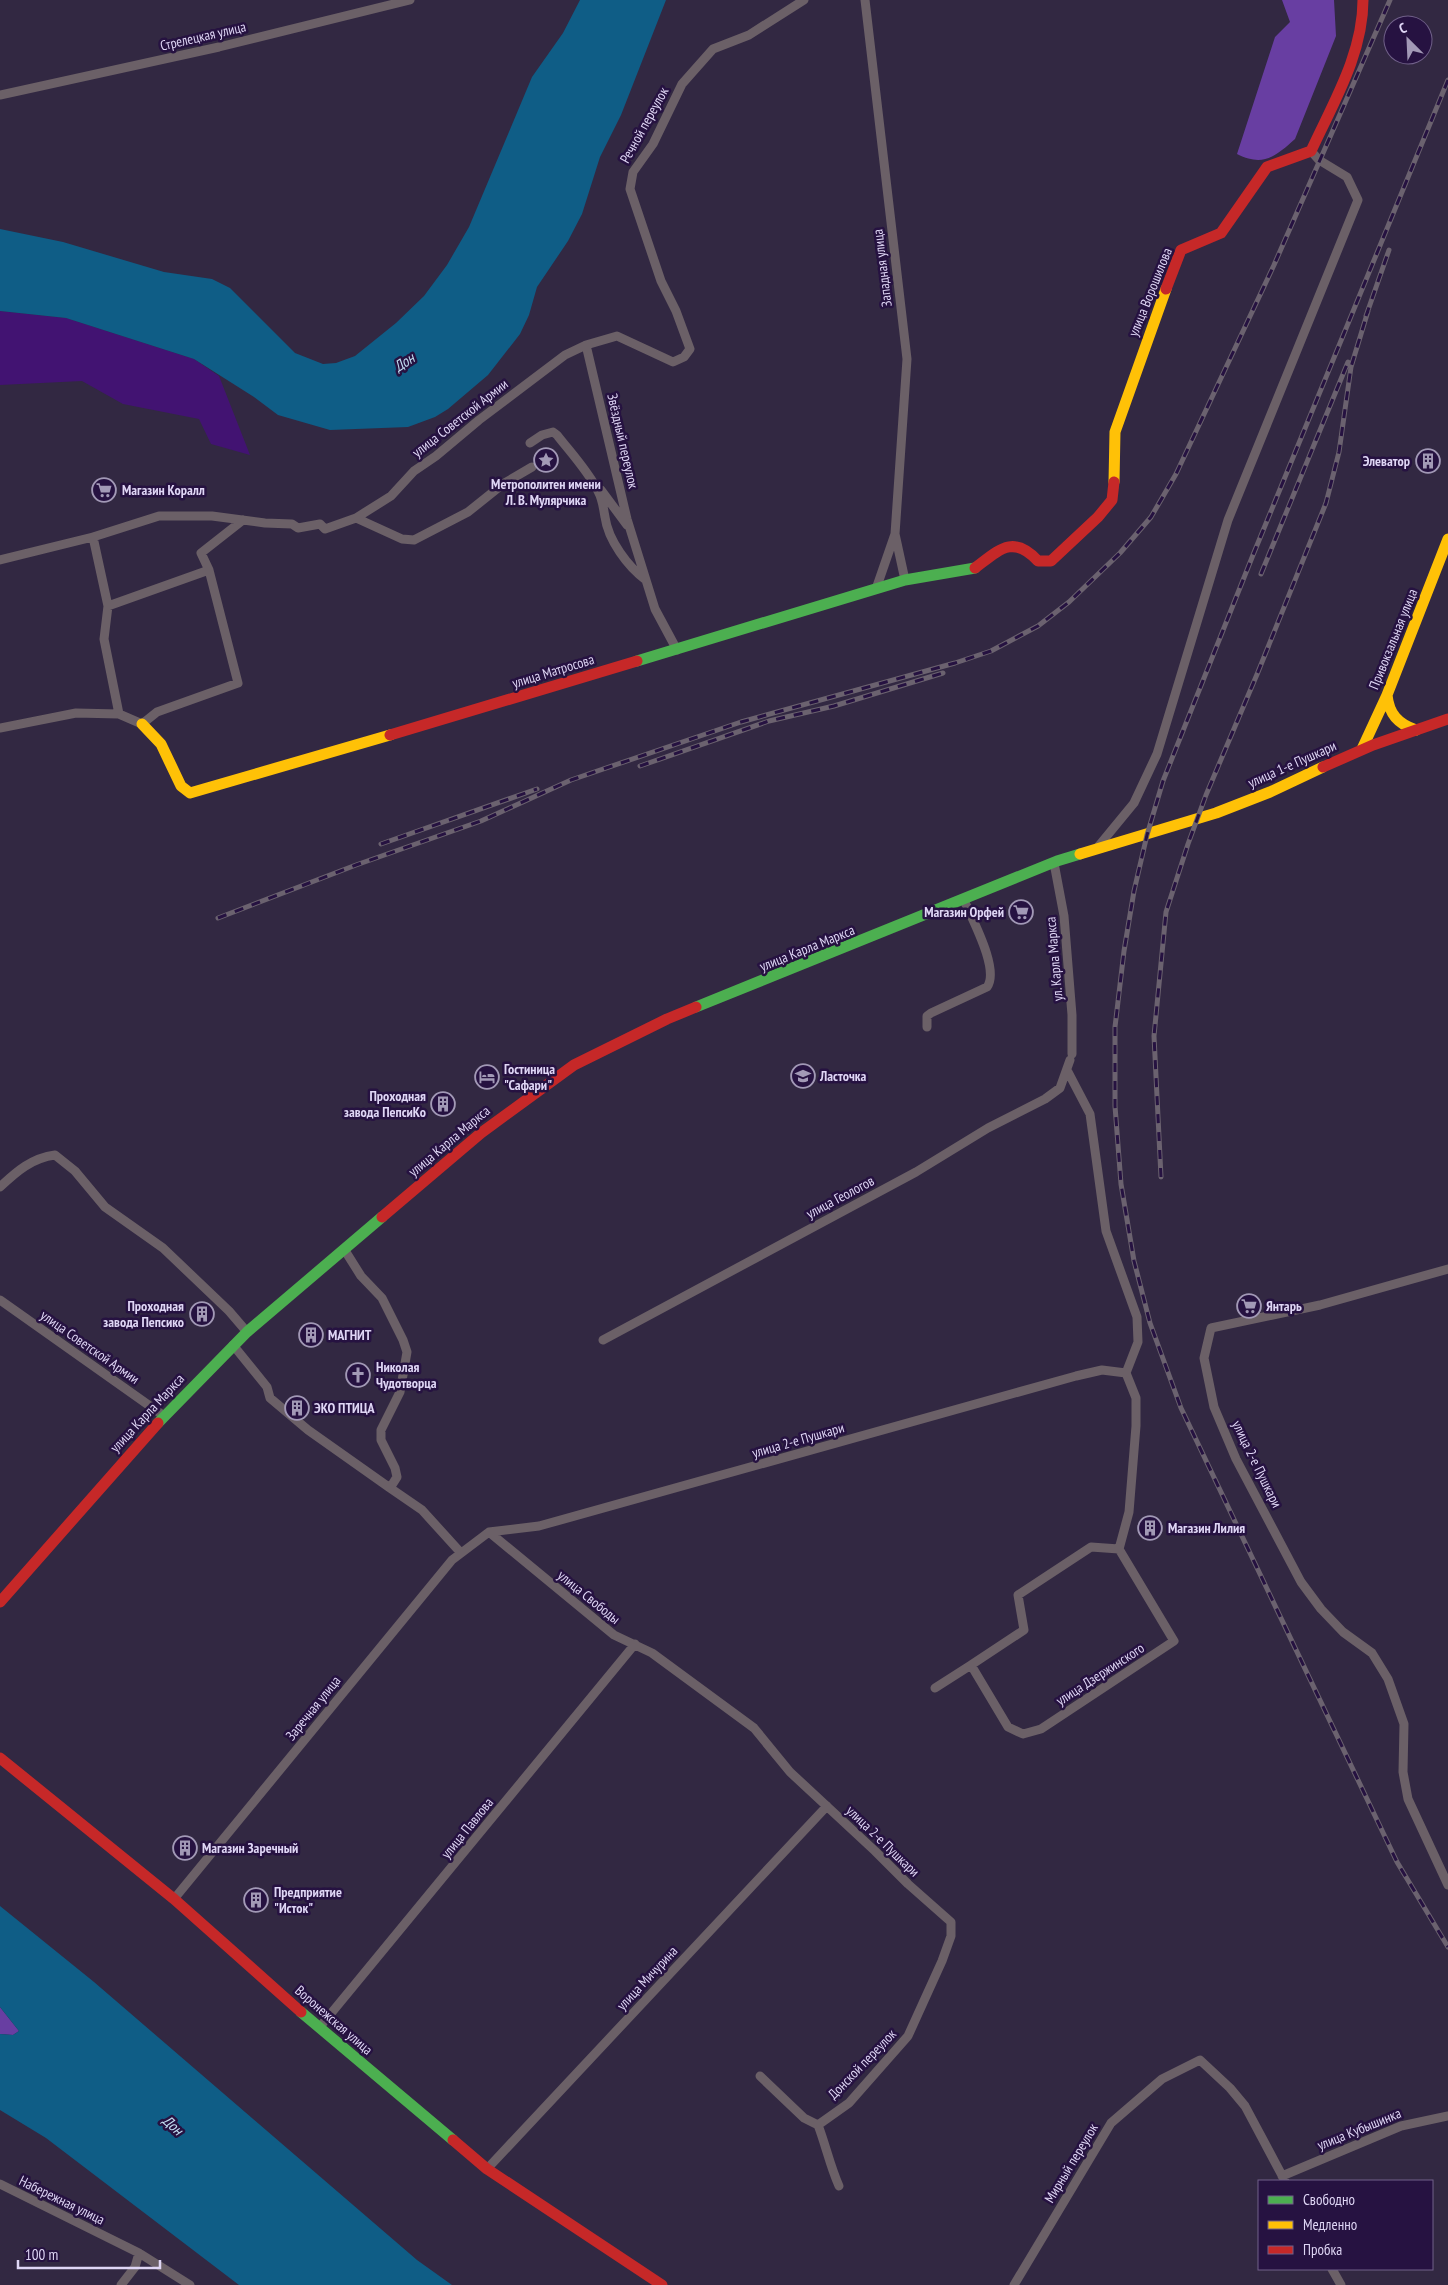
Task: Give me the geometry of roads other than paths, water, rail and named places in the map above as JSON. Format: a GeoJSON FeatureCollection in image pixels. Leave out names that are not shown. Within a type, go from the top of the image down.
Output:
{"type":"FeatureCollection","features":[{"type":"Feature","properties":{"kind":"street","name":"Стрелецкая улица"},"geometry":{"type":"LineString","coordinates":[[0,95],[43,84],[219,47],[410,0]]}},
{"type":"Feature","properties":{"kind":"street","name":"Речной переулок"},"geometry":{"type":"LineString","coordinates":[[586,345],[618,336],[673,362],[684,357],[690,350],[676,311],[661,281],[630,188],[634,172],[653,144],[682,84],[713,49],[749,35],[804,0]]}},
{"type":"Feature","properties":{"kind":"street","name":"Западная улица"},"geometry":{"type":"LineString","coordinates":[[866,0],[906,359],[895,534]]}},
{"type":"Feature","properties":{"kind":"street"},"geometry":{"type":"LineString","coordinates":[[1097,848],[1134,803],[1157,754],[1228,520],[1358,200],[1347,177],[1319,160],[1311,151],[1358,44],[1364,14],[1362,0]]}},
{"type":"Feature","properties":{"kind":"street","name":"улица Ворошилова"},"geometry":{"type":"LineString","coordinates":[[1002,548],[1013,545],[1028,550],[1038,561],[1050,560],[1103,512],[1112,500],[1115,465],[1114,432],[1148,335],[1181,250],[1221,233],[1267,167],[1311,151]]}},
{"type":"Feature","properties":{"kind":"street","name":"улица Советской Армии"},"geometry":{"type":"LineString","coordinates":[[0,560],[93,537],[159,516],[212,516],[292,524],[298,528],[320,524],[325,529],[356,518],[391,496],[414,471],[436,456],[479,420],[558,360],[586,345]]}},
{"type":"Feature","properties":{"kind":"street","name":"Звёздный переулок"},"geometry":{"type":"LineString","coordinates":[[586,345],[630,529],[655,609],[677,650]]}},
{"type":"Feature","properties":{"kind":"street"},"geometry":{"type":"LineString","coordinates":[[530,443],[542,435],[553,432],[557,435],[596,487],[605,506],[605,517],[609,532],[627,561],[646,580]]}},
{"type":"Feature","properties":{"kind":"street"},"geometry":{"type":"LineString","coordinates":[[356,518],[402,539],[414,540],[468,512],[503,484],[532,467]]}},
{"type":"Feature","properties":{"kind":"street"},"geometry":{"type":"LineString","coordinates":[[596,487],[604,491],[630,529]]}},
{"type":"Feature","properties":{"kind":"street"},"geometry":{"type":"LineString","coordinates":[[0,728],[76,713],[119,714],[142,724],[157,712],[238,683],[209,570],[201,553],[244,520]]}},
{"type":"Feature","properties":{"kind":"street"},"geometry":{"type":"LineString","coordinates":[[895,534],[905,580]]}},
{"type":"Feature","properties":{"kind":"street"},"geometry":{"type":"LineString","coordinates":[[876,589],[895,534]]}},
{"type":"Feature","properties":{"kind":"street"},"geometry":{"type":"LineString","coordinates":[[93,537],[108,606],[104,639],[119,714]]}},
{"type":"Feature","properties":{"kind":"street","name":"Привокзальная улица"},"geometry":{"type":"LineString","coordinates":[[1362,749],[1387,695],[1444,555],[1448,538]]}},
{"type":"Feature","properties":{"kind":"street","name":"улица Матросова"},"geometry":{"type":"LineString","coordinates":[[142,724],[161,744],[181,786],[190,793],[677,650],[905,580],[974,568],[1002,548]]}},
{"type":"Feature","properties":{"kind":"street"},"geometry":{"type":"LineString","coordinates":[[108,606],[209,570]]}},
{"type":"Feature","properties":{"kind":"street"},"geometry":{"type":"LineString","coordinates":[[1387,695],[1387,704],[1396,722],[1404,727],[1416,730]]}},
{"type":"Feature","properties":{"kind":"street","name":"улица 1-е Пушкари"},"geometry":{"type":"LineString","coordinates":[[1147,835],[1238,805],[1362,749],[1448,718]]}},
{"type":"Feature","properties":{"kind":"street","name":"улица Карла Маркса"},"geometry":{"type":"LineString","coordinates":[[0,1602],[164,1416],[233,1345],[491,1125],[574,1064],[667,1019],[1054,863],[1097,848],[1147,835]]}},
{"type":"Feature","properties":{"kind":"street","name":"ул. Карла Маркса"},"geometry":{"type":"LineString","coordinates":[[1054,863],[1064,916],[1072,1015],[1071,1057]]}},
{"type":"Feature","properties":{"kind":"street"},"geometry":{"type":"LineString","coordinates":[[926,1027],[927,1016],[931,1013],[987,987],[990,982],[991,965],[964,900]]}},
{"type":"Feature","properties":{"kind":"street","name":"улица Геологов"},"geometry":{"type":"LineString","coordinates":[[603,1340],[916,1172],[988,1128],[1045,1099],[1060,1088],[1071,1057]]}},
{"type":"Feature","properties":{"kind":"street"},"geometry":{"type":"LineString","coordinates":[[935,1688],[1024,1630],[1018,1595],[1091,1547],[1118,1549],[1129,1512],[1136,1426],[1136,1398],[1126,1373],[1138,1342],[1137,1317],[1106,1231],[1090,1114],[1067,1070]]}},
{"type":"Feature","properties":{"kind":"street"},"geometry":{"type":"LineString","coordinates":[[0,1187],[17,1170],[41,1156],[56,1155],[75,1171],[105,1207],[163,1248],[230,1311],[247,1332]]}},
{"type":"Feature","properties":{"kind":"street"},"geometry":{"type":"LineString","coordinates":[[344,1249],[361,1276],[382,1298],[407,1352],[400,1392],[380,1430],[381,1440],[397,1476],[390,1488]]}},
{"type":"Feature","properties":{"kind":"street","name":"улица 2-е Пушкари"},"geometry":{"type":"LineString","coordinates":[[1448,1269],[1320,1305],[1211,1328],[1204,1358],[1214,1407],[1236,1459],[1266,1514],[1282,1549],[1301,1582],[1321,1609],[1343,1632],[1372,1654],[1388,1679],[1404,1724],[1403,1772],[1408,1799],[1448,1885]]}},
{"type":"Feature","properties":{"kind":"street","name":"улица Советской Армии"},"geometry":{"type":"LineString","coordinates":[[0,1300],[164,1416]]}},
{"type":"Feature","properties":{"kind":"street"},"geometry":{"type":"LineString","coordinates":[[233,1345],[267,1387],[270,1398],[308,1430],[422,1510],[461,1554]]}},
{"type":"Feature","properties":{"kind":"street","name":"улица 2-е Пушкари"},"geometry":{"type":"LineString","coordinates":[[489,1532],[540,1526],[1076,1376],[1102,1370],[1126,1373]]}},
{"type":"Feature","properties":{"kind":"street","name":"Заречная улица"},"geometry":{"type":"LineString","coordinates":[[174,1899],[452,1560],[480,1541],[489,1532]]}},
{"type":"Feature","properties":{"kind":"street","name":"улица Свободы"},"geometry":{"type":"LineString","coordinates":[[489,1532],[614,1635],[652,1653],[701,1691]]}},
{"type":"Feature","properties":{"kind":"street","name":"улица Дзержинского"},"geometry":{"type":"LineString","coordinates":[[971,1665],[1008,1727],[1023,1734],[1040,1729],[1174,1641],[1118,1549]]}},
{"type":"Feature","properties":{"kind":"street","name":"улица Павлова"},"geometry":{"type":"LineString","coordinates":[[320,2028],[635,1644]]}},
{"type":"Feature","properties":{"kind":"street","name":"улица 2-е Пушкари"},"geometry":{"type":"LineString","coordinates":[[701,1691],[754,1728],[790,1772],[908,1884],[951,1922],[951,1936],[942,1961]]}},
{"type":"Feature","properties":{"kind":"street","name":"Воронежская улица"},"geometry":{"type":"LineString","coordinates":[[0,1758],[174,1899],[320,2028],[487,2168],[662,2285]]}},
{"type":"Feature","properties":{"kind":"street","name":"улица Мичурина"},"geometry":{"type":"LineString","coordinates":[[487,2168],[827,1806]]}},
{"type":"Feature","properties":{"kind":"street","name":"Донской переулок"},"geometry":{"type":"LineString","coordinates":[[818,2125],[849,2102],[885,2065],[908,2036],[942,1961]]}},
{"type":"Feature","properties":{"kind":"street","name":"Мирный переулок"},"geometry":{"type":"LineString","coordinates":[[1014,2285],[1111,2123],[1162,2079],[1200,2060],[1230,2088],[1245,2106],[1283,2178]]}},
{"type":"Feature","properties":{"kind":"street"},"geometry":{"type":"LineString","coordinates":[[760,2076],[804,2118],[818,2125],[830,2159],[830,2167],[839,2186]]}},
{"type":"Feature","properties":{"kind":"street","name":"улица Кубышинка"},"geometry":{"type":"LineString","coordinates":[[1283,2178],[1401,2126],[1448,2116]]}},
{"type":"Feature","properties":{"kind":"street","name":"Набережная улица"},"geometry":{"type":"LineString","coordinates":[[0,2184],[139,2253],[190,2285]]}},
{"type":"Feature","properties":{"kind":"street"},"geometry":{"type":"LineString","coordinates":[[121,2285],[135,2267],[139,2253]]}},
{"type":"Feature","properties":{"kind":"street"},"geometry":{"type":"LineString","coordinates":[[1333,2270],[1341,2285]]}},
{"type":"Feature","properties":{"kind":"water","name":"Дон"},"geometry":{"type":"Polygon","coordinates":[[[580,0],[666,0],[621,115],[600,157],[582,214],[568,241],[537,287],[529,315],[520,334],[488,375],[448,409],[435,417],[408,427],[330,430],[278,415],[254,397],[194,359],[66,318],[0,311],[0,229],[63,242],[164,272],[212,279],[230,288],[295,353],[323,364],[336,363],[355,356],[396,323],[424,296],[447,265],[469,227],[532,77],[563,33],[580,0]]]}},
{"type":"Feature","properties":{"kind":"water","name":"Дон"},"geometry":{"type":"Polygon","coordinates":[[[0,1906],[94,1982],[417,2260],[452,2285],[239,2285],[46,2138],[0,2110],[0,2034],[13,2035],[19,2031],[0,2007],[0,1906]]]}},
{"type":"Feature","properties":{"kind":"railway"},"geometry":{"type":"LineString","coordinates":[[218,918],[356,865],[481,821],[571,780],[741,722],[955,663],[991,651],[1038,626],[1069,602],[1120,553],[1151,517],[1176,474],[1274,265],[1390,0]]}},
{"type":"Feature","properties":{"kind":"railway"},"geometry":{"type":"LineString","coordinates":[[1448,80],[1253,555],[1163,781],[1147,835],[1134,891],[1124,951],[1115,1027],[1115,1106],[1121,1184],[1134,1261],[1150,1323],[1181,1408],[1397,1862],[1448,1947]]}},
{"type":"Feature","properties":{"kind":"railway"},"geometry":{"type":"LineString","coordinates":[[1366,316],[1389,250]]}},
{"type":"Feature","properties":{"kind":"railway"},"geometry":{"type":"LineString","coordinates":[[1161,1177],[1154,1036],[1166,912],[1206,795],[1326,503],[1339,452],[1351,367],[1368,311]]}},
{"type":"Feature","properties":{"kind":"railway"},"geometry":{"type":"LineString","coordinates":[[1261,574],[1348,362]]}},
{"type":"Feature","properties":{"kind":"railway"},"geometry":{"type":"LineString","coordinates":[[640,766],[769,721],[834,706],[943,673]]}},
{"type":"Feature","properties":{"kind":"railway"},"geometry":{"type":"LineString","coordinates":[[381,844],[537,789]]}},
{"type":"Feature","properties":{"kind":"place","name":"Метрополитен имени Л. В. Мулярчика"},"geometry":{"type":"Point","coordinates":[546,460]}},
{"type":"Feature","properties":{"kind":"place","name":"Элеватор"},"geometry":{"type":"Point","coordinates":[1428,461]}},
{"type":"Feature","properties":{"kind":"place","name":"Магазин Коралл"},"geometry":{"type":"Point","coordinates":[104,490]}},
{"type":"Feature","properties":{"kind":"place","name":"Магазин Орфей"},"geometry":{"type":"Point","coordinates":[1021,912]}},
{"type":"Feature","properties":{"kind":"place","name":"Ласточка"},"geometry":{"type":"Point","coordinates":[803,1076]}},
{"type":"Feature","properties":{"kind":"place","name":"Гостиница \"Сафари\""},"geometry":{"type":"Point","coordinates":[487,1077]}},
{"type":"Feature","properties":{"kind":"place","name":"Проходная завода ПепсиКо"},"geometry":{"type":"Point","coordinates":[443,1104]}},
{"type":"Feature","properties":{"kind":"place","name":"Янтарь"},"geometry":{"type":"Point","coordinates":[1249,1306]}},
{"type":"Feature","properties":{"kind":"place","name":"Проходная завода Пепсико"},"geometry":{"type":"Point","coordinates":[202,1314]}},
{"type":"Feature","properties":{"kind":"place","name":"МАГНИТ"},"geometry":{"type":"Point","coordinates":[311,1335]}},
{"type":"Feature","properties":{"kind":"place","name":"Николая Чудотворца"},"geometry":{"type":"Point","coordinates":[358,1375]}},
{"type":"Feature","properties":{"kind":"place","name":"ЭКО ПТИЦА"},"geometry":{"type":"Point","coordinates":[297,1408]}},
{"type":"Feature","properties":{"kind":"place","name":"Магазин Лилия"},"geometry":{"type":"Point","coordinates":[1150,1528]}},
{"type":"Feature","properties":{"kind":"place","name":"Магазин Заречный"},"geometry":{"type":"Point","coordinates":[185,1848]}},
{"type":"Feature","properties":{"kind":"place","name":"Предприятие \"Исток\""},"geometry":{"type":"Point","coordinates":[256,1900]}}]}
